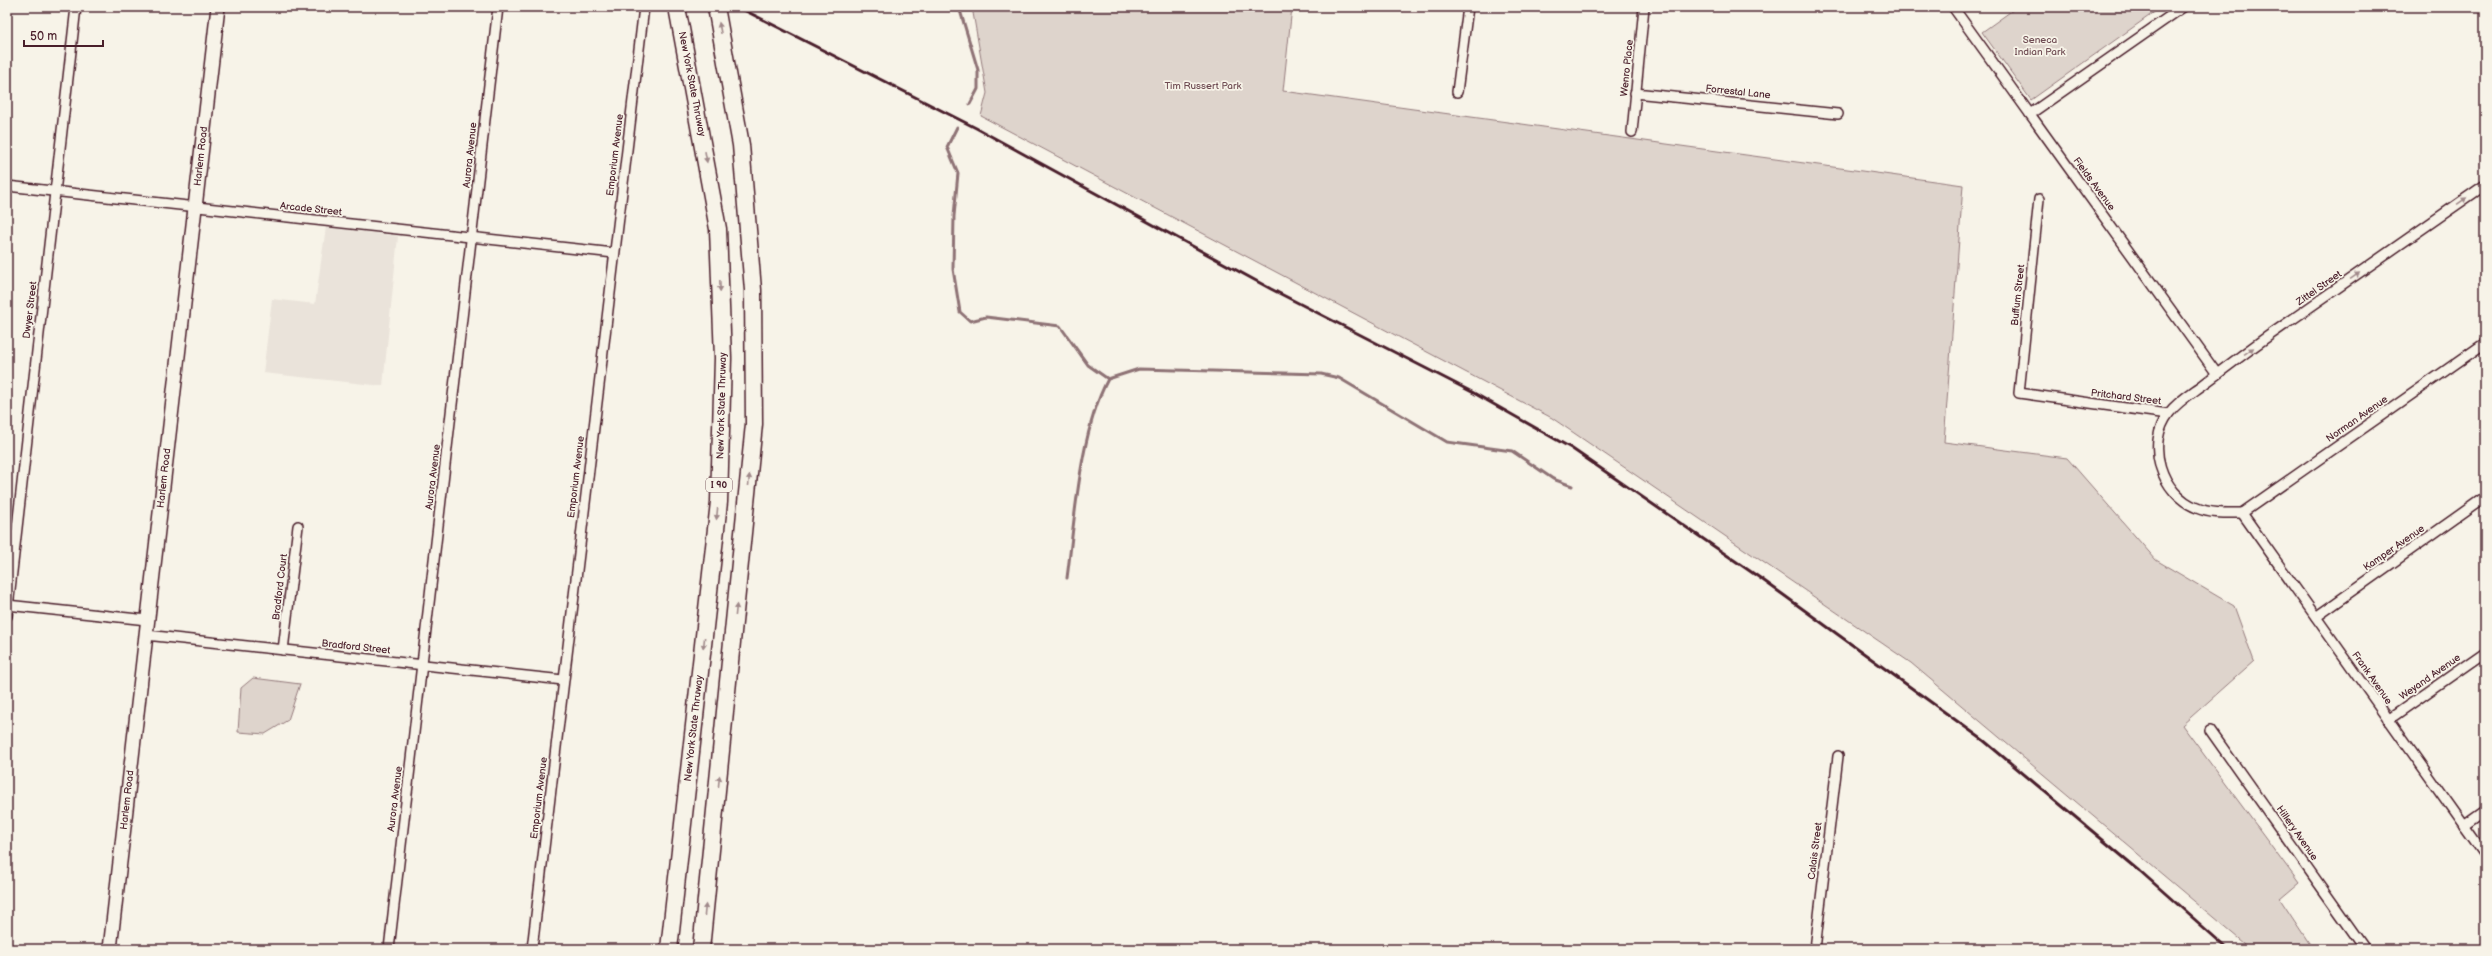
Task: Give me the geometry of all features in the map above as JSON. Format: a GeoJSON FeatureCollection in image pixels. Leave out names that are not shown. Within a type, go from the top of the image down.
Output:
{"type":"FeatureCollection","features":[{"type":"Feature","properties":{"kind":"highway","name":"New York State Thruway"},"geometry":{"type":"LineString","coordinates":[[668,949],[719,502],[723,358],[718,229],[677,7]]}},
{"type":"Feature","properties":{"kind":"highway"},"geometry":{"type":"LineString","coordinates":[[701,949],[754,424],[753,290],[741,146],[716,7]]}},
{"type":"Feature","properties":{"kind":"main road","name":"Harlem Road"},"geometry":{"type":"LineString","coordinates":[[110,949],[218,7]]}},
{"type":"Feature","properties":{"kind":"street","name":"Dwyer Street"},"geometry":{"type":"LineString","coordinates":[[7,616],[76,7]]}},
{"type":"Feature","properties":{"kind":"street","name":"Aurora Avenue"},"geometry":{"type":"LineString","coordinates":[[389,949],[423,666],[498,7]]}},
{"type":"Feature","properties":{"kind":"street","name":"Emporium Avenue"},"geometry":{"type":"LineString","coordinates":[[532,949],[644,7]]}},
{"type":"Feature","properties":{"kind":"street"},"geometry":{"type":"LineString","coordinates":[[1457,92],[1468,7]]}},
{"type":"Feature","properties":{"kind":"street","name":"Wenro Place"},"geometry":{"type":"LineString","coordinates":[[1632,132],[1644,7]]}},
{"type":"Feature","properties":{"kind":"street","name":"Fields Avenue"},"geometry":{"type":"LineString","coordinates":[[1953,7],[2217,374]]}},
{"type":"Feature","properties":{"kind":"street"},"geometry":{"type":"LineString","coordinates":[[2030,114],[2183,7]]}},
{"type":"Feature","properties":{"kind":"street","name":"Forrestal Lane"},"geometry":{"type":"LineString","coordinates":[[1635,93],[1838,114]]}},
{"type":"Feature","properties":{"kind":"street","name":"Zittel Street"},"geometry":{"type":"LineString","coordinates":[[2168,414],[2177,404],[2217,374],[2485,185]]}},
{"type":"Feature","properties":{"kind":"street","name":"Arcade Street"},"geometry":{"type":"LineString","coordinates":[[7,186],[195,208],[472,236],[614,253]]}},
{"type":"Feature","properties":{"kind":"street","name":"Buffum Street"},"geometry":{"type":"LineString","coordinates":[[2019,394],[2039,199]]}},
{"type":"Feature","properties":{"kind":"street","name":"Norman Avenue"},"geometry":{"type":"LineString","coordinates":[[2242,513],[2485,343]]}},
{"type":"Feature","properties":{"kind":"street","name":"Pritchard Street"},"geometry":{"type":"LineString","coordinates":[[2019,394],[2168,414],[2158,442],[2163,478],[2170,488],[2186,503],[2198,508],[2210,512],[2242,513]]}},
{"type":"Feature","properties":{"kind":"street","name":"Kamper Avenue"},"geometry":{"type":"LineString","coordinates":[[2316,617],[2485,497]]}},
{"type":"Feature","properties":{"kind":"street","name":"Frank Avenue"},"geometry":{"type":"LineString","coordinates":[[2242,513],[2485,855]]}},
{"type":"Feature","properties":{"kind":"street","name":"Bradford Court"},"geometry":{"type":"LineString","coordinates":[[283,650],[298,526]]}},
{"type":"Feature","properties":{"kind":"street"},"geometry":{"type":"LineString","coordinates":[[8,605],[147,620]]}},
{"type":"Feature","properties":{"kind":"street","name":"Bradford Street"},"geometry":{"type":"LineString","coordinates":[[146,635],[563,680]]}},
{"type":"Feature","properties":{"kind":"street","name":"Weyand Avenue"},"geometry":{"type":"LineString","coordinates":[[2388,720],[2485,652]]}},
{"type":"Feature","properties":{"kind":"street","name":"Hillery Avenue"},"geometry":{"type":"LineString","coordinates":[[2210,730],[2365,949]]}},
{"type":"Feature","properties":{"kind":"street","name":"Calais Street"},"geometry":{"type":"LineString","coordinates":[[1815,949],[1838,756]]}},
{"type":"Feature","properties":{"kind":"street"},"geometry":{"type":"LineString","coordinates":[[2464,826],[2485,811]]}},
{"type":"Feature","properties":{"kind":"shaded area"},"geometry":{"type":"Polygon","coordinates":[[[326,227],[398,236],[383,386],[263,373],[272,299],[315,304],[326,227]]]}},
{"type":"Feature","properties":{"kind":"green space","name":"Tim Russert Park"},"geometry":{"type":"Polygon","coordinates":[[[972,7],[1292,7],[1283,91],[1963,185],[1944,442],[2067,458],[2156,560],[2234,606],[2254,661],[2182,725],[2299,883],[2280,899],[2313,949],[2251,949],[1911,663],[1552,418],[981,116],[987,93],[972,7]]]}},
{"type":"Feature","properties":{"kind":"green space","name":"Seneca Indian Park"},"geometry":{"type":"Polygon","coordinates":[[[2017,7],[2153,7],[2156,11],[2031,100],[1982,32],[2017,7]]]}},
{"type":"Feature","properties":{"kind":"green space"},"geometry":{"type":"Polygon","coordinates":[[[253,678],[300,684],[288,720],[265,734],[238,732],[241,688],[253,678]]]}},
{"type":"Feature","properties":{"kind":"waterway"},"geometry":{"type":"LineString","coordinates":[[959,7],[978,70],[978,89],[970,104]]}},
{"type":"Feature","properties":{"kind":"waterway"},"geometry":{"type":"LineString","coordinates":[[957,127],[947,147],[958,173],[954,216],[953,269],[960,312],[970,321],[986,317],[1060,326],[1088,365],[1108,379]]}},
{"type":"Feature","properties":{"kind":"waterway"},"geometry":{"type":"LineString","coordinates":[[1067,578],[1080,476],[1091,424],[1099,400],[1108,379],[1139,369],[1321,374],[1339,378],[1447,442],[1512,451],[1553,479],[1572,486]]}},
{"type":"Feature","properties":{"kind":"railway"},"geometry":{"type":"LineString","coordinates":[[738,7],[976,128],[1271,289],[1472,392],[1571,448],[1760,578],[1983,740],[2140,871],[2228,949]]}}]}
